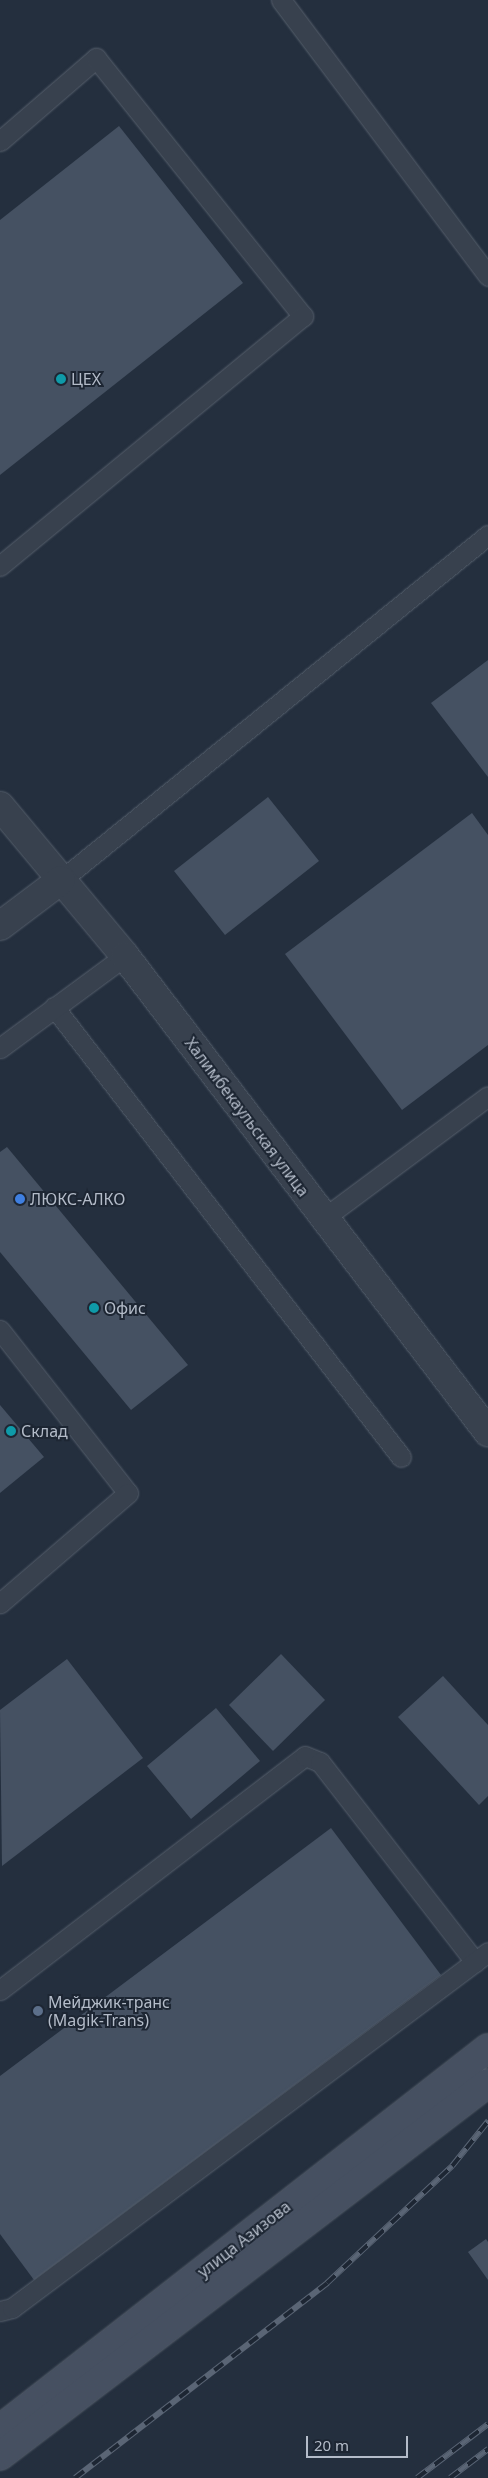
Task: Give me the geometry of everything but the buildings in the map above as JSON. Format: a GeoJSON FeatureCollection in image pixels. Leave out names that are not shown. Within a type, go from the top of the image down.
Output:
{"type":"FeatureCollection","features":[{"type":"Feature","properties":{"kind":"main road","name":"улица Азизова"},"geometry":{"type":"LineString","coordinates":[[0,2429],[488,2048]]}},
{"type":"Feature","properties":{"kind":"main road","name":"улица Азизова"},"geometry":{"type":"LineString","coordinates":[[0,2456],[488,2082]]}},
{"type":"Feature","properties":{"kind":"street","name":"Халимбекаульская улица"},"geometry":{"type":"LineString","coordinates":[[0,806],[125,956],[488,1432]]}},
{"type":"Feature","properties":{"kind":"street"},"geometry":{"type":"LineString","coordinates":[[0,926],[61,880]]}},
{"type":"Feature","properties":{"kind":"lane"},"geometry":{"type":"LineString","coordinates":[[281,0],[488,276]]}},
{"type":"Feature","properties":{"kind":"lane"},"geometry":{"type":"LineString","coordinates":[[0,141],[96,58],[304,316],[0,566]]}},
{"type":"Feature","properties":{"kind":"lane"},"geometry":{"type":"LineString","coordinates":[[61,880],[488,535]]}},
{"type":"Feature","properties":{"kind":"lane"},"geometry":{"type":"LineString","coordinates":[[0,1048],[125,956]]}},
{"type":"Feature","properties":{"kind":"lane"},"geometry":{"type":"LineString","coordinates":[[54,1007],[401,1457]]}},
{"type":"Feature","properties":{"kind":"lane"},"geometry":{"type":"LineString","coordinates":[[324,1218],[488,1096]]}},
{"type":"Feature","properties":{"kind":"lane"},"geometry":{"type":"LineString","coordinates":[[0,1330],[128,1493],[0,1603]]}},
{"type":"Feature","properties":{"kind":"lane"},"geometry":{"type":"LineString","coordinates":[[0,1990],[305,1756],[320,1762],[481,1957],[12,2308],[0,2310]]}},
{"type":"Feature","properties":{"kind":"railway"},"geometry":{"type":"LineString","coordinates":[[75,2478],[327,2283],[452,2166],[488,2121]]}},
{"type":"Feature","properties":{"kind":"railway"},"geometry":{"type":"LineString","coordinates":[[417,2478],[488,2424]]}},
{"type":"Feature","properties":{"kind":"railway"},"geometry":{"type":"LineString","coordinates":[[450,2478],[488,2449]]}},
{"type":"Feature","properties":{"kind":"place","name":"ЦЕХ"},"geometry":{"type":"Point","coordinates":[61,379]}},
{"type":"Feature","properties":{"kind":"place","name":"ЛЮКС-АЛКО"},"geometry":{"type":"Point","coordinates":[20,1199]}},
{"type":"Feature","properties":{"kind":"place","name":"Офис"},"geometry":{"type":"Point","coordinates":[94,1308]}},
{"type":"Feature","properties":{"kind":"place","name":"Склад"},"geometry":{"type":"Point","coordinates":[11,1431]}},
{"type":"Feature","properties":{"kind":"place","name":"Мейджик-транс (Magik-Trans)"},"geometry":{"type":"Point","coordinates":[38,2011]}}]}
